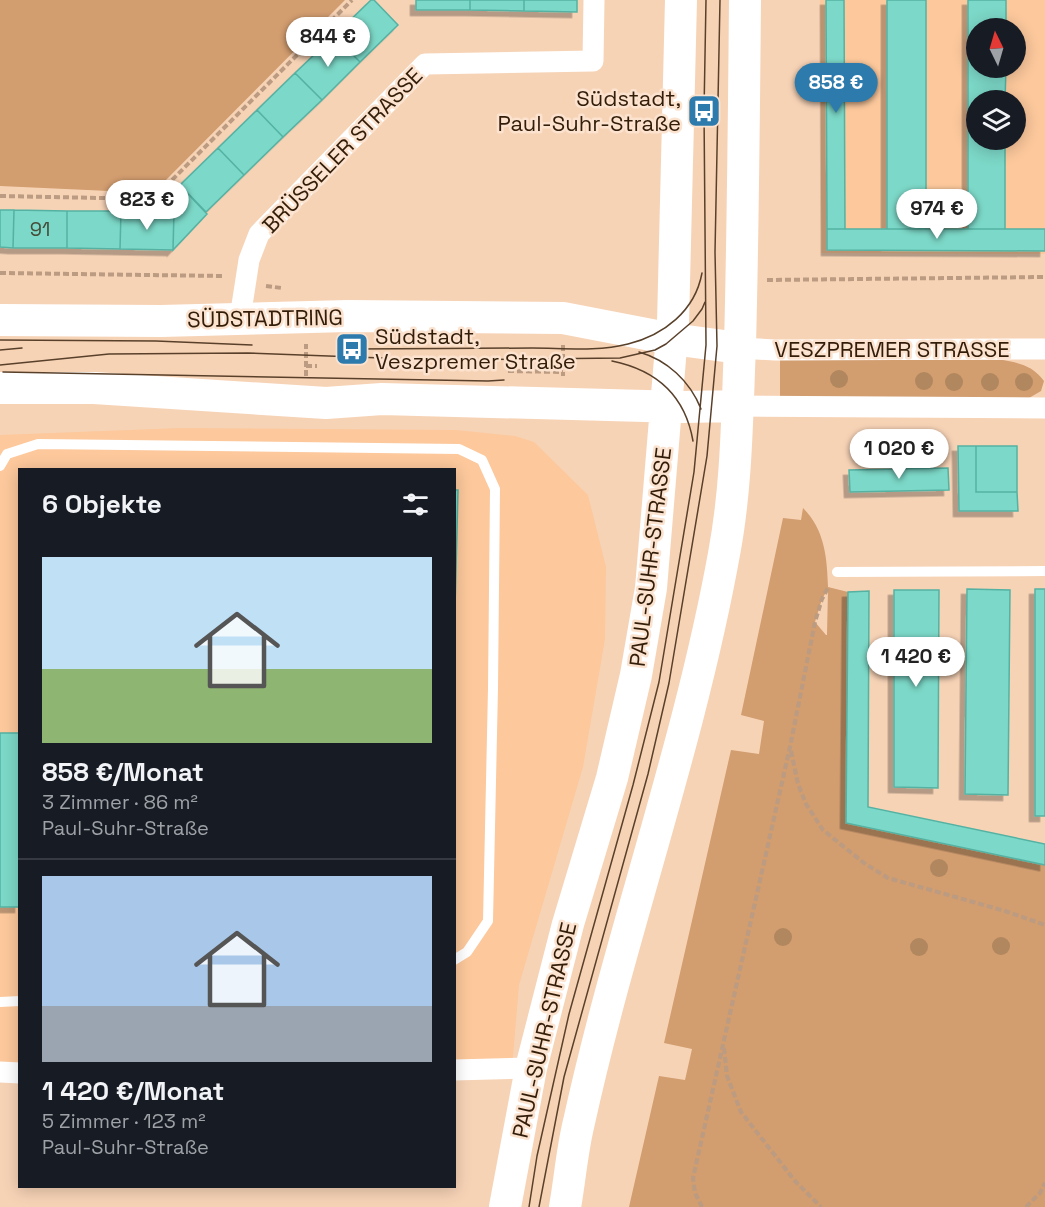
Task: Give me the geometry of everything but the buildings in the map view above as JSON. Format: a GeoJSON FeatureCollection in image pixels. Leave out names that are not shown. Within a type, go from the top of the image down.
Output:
{"type":"FeatureCollection","features":[{"type":"Feature","properties":{"kind":"street","name":"BRÜSSELER STRASSE"},"geometry":{"type":"LineString","coordinates":[[240,318],[249,260],[259,234],[425,64],[593,61],[594,0]]}},
{"type":"Feature","properties":{"kind":"street","name":"PAUL-SUHR-STRASSE"},"geometry":{"type":"LineString","coordinates":[[505,1207],[531,1068],[568,924],[612,778],[636,675],[651,588],[672,339],[681,0]]}},
{"type":"Feature","properties":{"kind":"street"},"geometry":{"type":"LineString","coordinates":[[565,1207],[578,1125],[609,994],[660,820],[710,629],[725,551],[734,479],[738,406],[743,256],[745,0]]}},
{"type":"Feature","properties":{"kind":"street","name":"SÜDSTADTRING"},"geometry":{"type":"LineString","coordinates":[[0,320],[161,321],[359,316],[563,318],[672,339],[739,348]]}},
{"type":"Feature","properties":{"kind":"street","name":"VESZPREMER STRASSE"},"geometry":{"type":"LineString","coordinates":[[739,348],[775,350],[1045,349]]}},
{"type":"Feature","properties":{"kind":"street"},"geometry":{"type":"LineString","coordinates":[[0,388],[94,388],[326,403],[382,399],[668,406],[1045,408]]}},
{"type":"Feature","properties":{"kind":"street"},"geometry":{"type":"LineString","coordinates":[[456,1070],[531,1068]]}},
{"type":"Feature","properties":{"kind":"street"},"geometry":{"type":"LineString","coordinates":[[0,1072],[18,1073]]}},
{"type":"Feature","properties":{"kind":"lane"},"geometry":{"type":"LineString","coordinates":[[0,466],[7,454],[38,444],[459,449],[482,460],[495,489],[488,921],[467,952],[456,959]]}},
{"type":"Feature","properties":{"kind":"lane"},"geometry":{"type":"LineString","coordinates":[[837,572],[1045,571]]}},
{"type":"Feature","properties":{"kind":"lane"},"geometry":{"type":"LineString","coordinates":[[0,1002],[18,1000]]}},
{"type":"Feature","properties":{"kind":"path"},"geometry":{"type":"LineString","coordinates":[[0,196],[153,199],[352,0]]}},
{"type":"Feature","properties":{"kind":"path"},"geometry":{"type":"LineString","coordinates":[[767,280],[1045,278]]}},
{"type":"Feature","properties":{"kind":"path"},"geometry":{"type":"LineString","coordinates":[[562,403],[563,318]]}},
{"type":"Feature","properties":{"kind":"path"},"geometry":{"type":"LineString","coordinates":[[306,366],[317,366]]}},
{"type":"Feature","properties":{"kind":"path"},"geometry":{"type":"LineString","coordinates":[[508,371],[563,372]]}},
{"type":"Feature","properties":{"kind":"path"},"geometry":{"type":"LineString","coordinates":[[702,1207],[695,1193],[693,1178],[790,747],[815,622],[822,599],[837,572]]}},
{"type":"Feature","properties":{"kind":"path"},"geometry":{"type":"LineString","coordinates":[[790,747],[798,784],[806,804],[823,830],[864,863],[888,878],[1005,911],[1045,925]]}},
{"type":"Feature","properties":{"kind":"path"},"geometry":{"type":"LineString","coordinates":[[723,1044],[727,1076],[741,1112],[795,1181],[821,1207]]}},
{"type":"Feature","properties":{"kind":"path"},"geometry":{"type":"LineString","coordinates":[[1026,1207],[1040,1193],[1045,1183]]}},
{"type":"Feature","properties":{"kind":"shaded area"},"geometry":{"type":"Polygon","coordinates":[[[0,0],[345,0],[153,193],[0,186],[0,0]]]}},
{"type":"Feature","properties":{"kind":"shaded area"},"geometry":{"type":"Polygon","coordinates":[[[820,0],[1045,0],[1045,254],[821,253],[820,0]]]}},
{"type":"Feature","properties":{"kind":"shaded area"},"geometry":{"type":"Polygon","coordinates":[[[780,360],[1003,360],[1026,366],[1044,381],[1041,391],[1029,398],[780,397],[780,360]]]}},
{"type":"Feature","properties":{"kind":"shaded area"},"geometry":{"type":"Polygon","coordinates":[[[180,428],[456,430],[515,436],[534,442],[588,495],[606,567],[605,639],[583,767],[519,985],[512,1068],[456,1070],[456,468],[18,468],[18,1073],[0,1072],[0,435],[180,428]]]}},
{"type":"Feature","properties":{"kind":"shaded area"},"geometry":{"type":"Polygon","coordinates":[[[803,508],[820,535],[827,566],[828,587],[848,592],[846,823],[1045,865],[1045,1207],[629,1207],[659,1076],[685,1080],[692,1049],[664,1043],[731,750],[759,754],[764,721],[741,715],[783,518],[801,520],[803,508]],[[828,589],[822,599],[815,622],[827,635],[828,589]]]}},
{"type":"Feature","properties":{"kind":"tram line"},"geometry":{"type":"LineString","coordinates":[[529,1207],[537,1156],[569,1014],[633,785],[659,682],[694,472],[706,345],[704,111],[706,0]]}},
{"type":"Feature","properties":{"kind":"tram line"},"geometry":{"type":"LineString","coordinates":[[539,1207],[564,1077],[648,774],[669,683],[707,456],[717,346],[715,252],[720,0]]}},
{"type":"Feature","properties":{"kind":"tram line"},"geometry":{"type":"LineString","coordinates":[[353,349],[592,349],[628,344],[654,334],[676,319],[693,299],[702,273]]}},
{"type":"Feature","properties":{"kind":"tram line"},"geometry":{"type":"LineString","coordinates":[[0,365],[109,354],[248,353],[436,360],[620,358],[655,350],[666,344],[693,321],[705,302]]}},
{"type":"Feature","properties":{"kind":"tram line"},"geometry":{"type":"LineString","coordinates":[[0,340],[156,341],[252,345]]}},
{"type":"Feature","properties":{"kind":"tram line"},"geometry":{"type":"LineString","coordinates":[[0,350],[22,348]]}},
{"type":"Feature","properties":{"kind":"tram line"},"geometry":{"type":"LineString","coordinates":[[639,352],[659,360],[676,373],[691,389],[701,409]]}},
{"type":"Feature","properties":{"kind":"tram line"},"geometry":{"type":"LineString","coordinates":[[612,361],[642,371],[666,387],[683,410],[693,441]]}},
{"type":"Feature","properties":{"kind":"tram line"},"geometry":{"type":"LineString","coordinates":[[3,372],[504,380]]}},
{"type":"Feature","properties":{"kind":"place","name":"Südstadt, Paul-Suhr-Straße"},"geometry":{"type":"Point","coordinates":[704,111]}},
{"type":"Feature","properties":{"kind":"place","name":"Südstadt, Veszpremer Straße"},"geometry":{"type":"Point","coordinates":[352,349]}}]}
